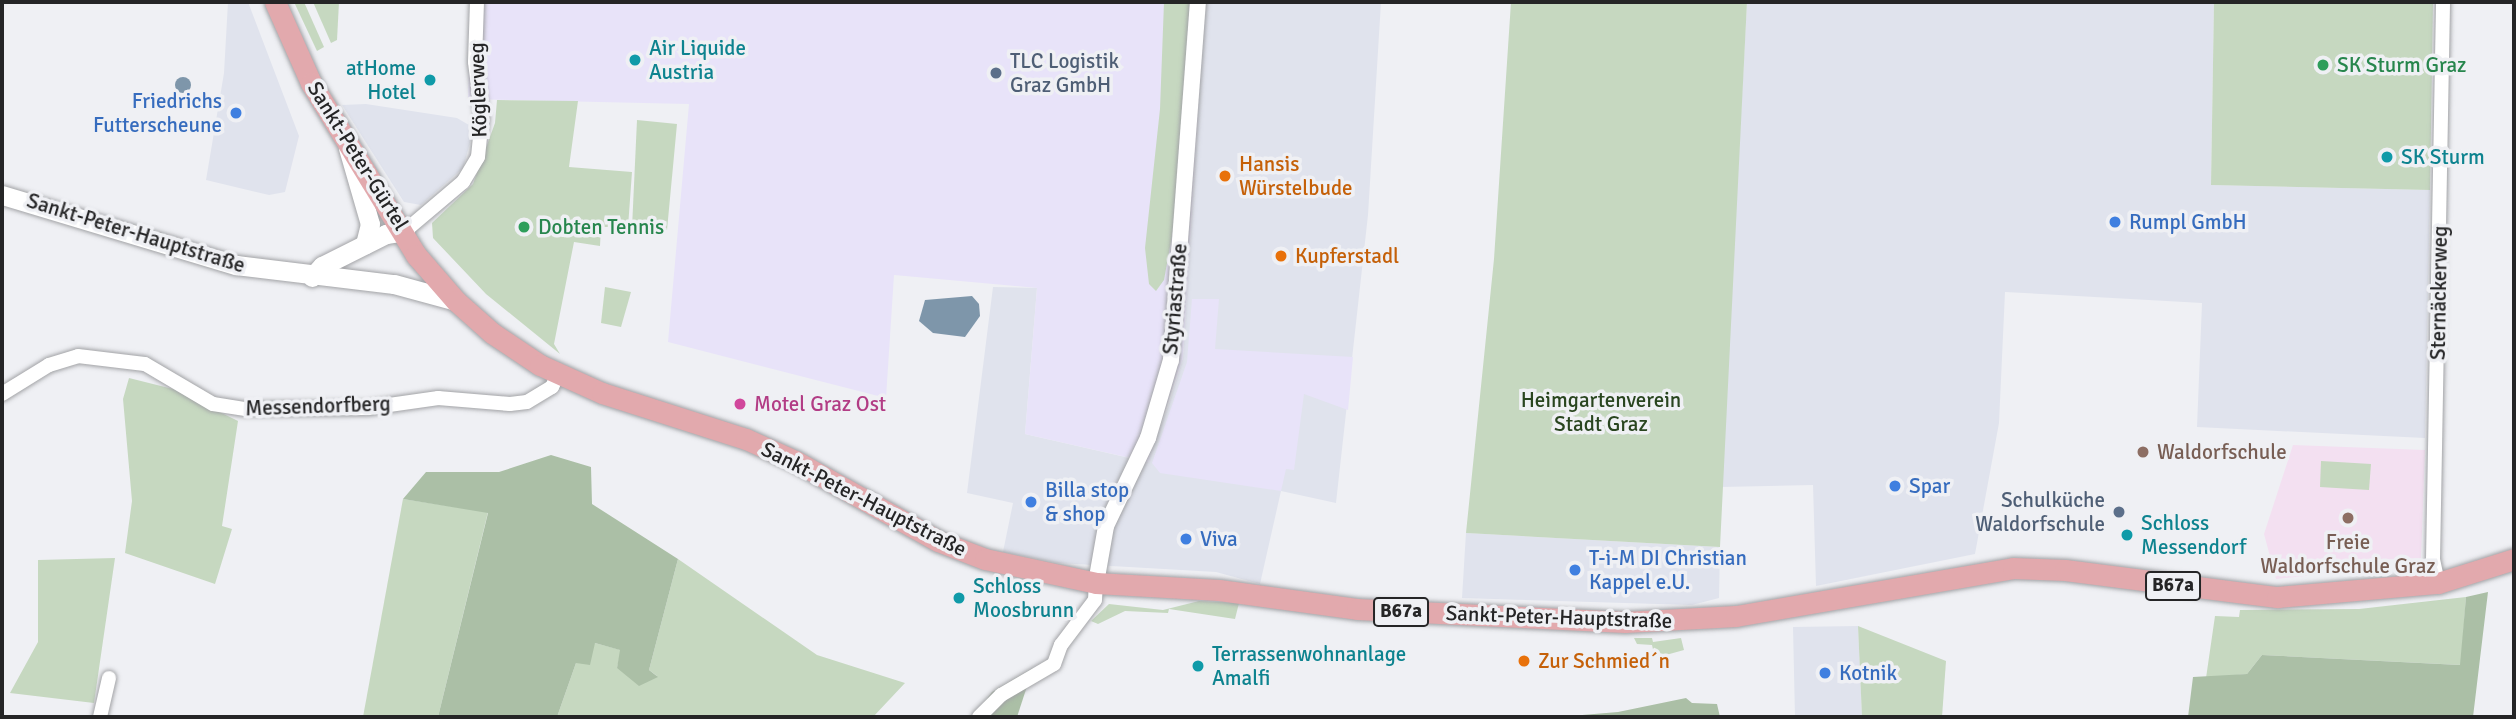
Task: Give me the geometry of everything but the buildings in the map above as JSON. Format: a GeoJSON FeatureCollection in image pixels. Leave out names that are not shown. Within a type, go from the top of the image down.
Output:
{"type":"FeatureCollection","features":[{"type":"Feature","properties":{"kind":"main road","name":"Sankt-Peter-Gürtel"},"geometry":{"type":"LineString","coordinates":[[275,2],[311,83],[348,148],[405,231],[416,255],[456,301]]}},
{"type":"Feature","properties":{"kind":"main road"},"geometry":{"type":"LineString","coordinates":[[348,148],[370,224],[365,244]]}},
{"type":"Feature","properties":{"kind":"main road","name":"Sankt-Peter-Hauptstraße"},"geometry":{"type":"LineString","coordinates":[[2,195],[186,252],[320,277],[422,289],[456,301],[500,339],[558,374],[746,439],[795,461],[938,541],[985,559],[1096,583],[1219,590],[1357,609],[1625,622],[1736,616],[2013,568],[2065,570],[2277,597],[2438,583],[2514,559]]}},
{"type":"Feature","properties":{"kind":"main road"},"geometry":{"type":"LineString","coordinates":[[320,277],[322,266],[365,244],[405,231]]}},
{"type":"Feature","properties":{"kind":"main road"},"geometry":{"type":"LineString","coordinates":[[320,277],[388,248],[405,231]]}},
{"type":"Feature","properties":{"kind":"street","name":"Köglerweg"},"geometry":{"type":"LineString","coordinates":[[405,231],[463,182],[478,157],[482,117],[475,62],[477,2]]}},
{"type":"Feature","properties":{"kind":"street","name":"Styriastraße"},"geometry":{"type":"LineString","coordinates":[[1096,583],[1106,526],[1148,438],[1171,360],[1198,2]]}},
{"type":"Feature","properties":{"kind":"street","name":"Sternäckerweg"},"geometry":{"type":"LineString","coordinates":[[2438,583],[2433,560],[2443,2]]}},
{"type":"Feature","properties":{"kind":"street","name":"Messendorfberg"},"geometry":{"type":"LineString","coordinates":[[2,394],[49,365],[78,356],[145,365],[213,404],[246,409],[368,408],[438,398],[503,404],[527,402],[552,387],[558,374]]}},
{"type":"Feature","properties":{"kind":"street"},"geometry":{"type":"LineString","coordinates":[[979,717],[1001,695],[1054,664],[1061,645],[1095,600],[1096,583]]}},
{"type":"Feature","properties":{"kind":"street"},"geometry":{"type":"LineString","coordinates":[[100,717],[110,678]]}},
{"type":"Feature","properties":{"kind":"shaded area"},"geometry":{"type":"Polygon","coordinates":[[[228,2],[248,2],[299,136],[285,192],[269,195],[206,180],[224,73],[228,2]]]}},
{"type":"Feature","properties":{"kind":"shaded area"},"geometry":{"type":"Polygon","coordinates":[[[471,2],[1205,2],[1183,358],[1148,462],[1025,434],[1037,288],[894,275],[886,398],[668,342],[689,104],[468,99],[471,2]]]}},
{"type":"Feature","properties":{"kind":"shaded area"},"geometry":{"type":"Polygon","coordinates":[[[1205,2],[1381,2],[1368,215],[1336,503],[1281,491],[1260,584],[1216,572],[1058,563],[1003,552],[1013,503],[967,493],[993,287],[1037,288],[1025,434],[1147,462],[1168,407],[1183,358],[1205,2]]]}},
{"type":"Feature","properties":{"kind":"shaded area"},"geometry":{"type":"Polygon","coordinates":[[[1747,2],[2214,2],[2211,185],[2430,190],[2425,438],[2197,427],[2202,303],[2005,292],[1999,423],[1975,554],[1816,586],[1813,485],[1721,487],[1747,2]]]}},
{"type":"Feature","properties":{"kind":"shaded area"},"geometry":{"type":"Polygon","coordinates":[[[366,104],[457,118],[474,128],[463,168],[421,205],[404,202],[342,105],[366,104]]]}},
{"type":"Feature","properties":{"kind":"shaded area"},"geometry":{"type":"Polygon","coordinates":[[[1192,299],[1219,299],[1215,349],[1353,357],[1348,410],[1304,394],[1294,470],[1286,469],[1281,491],[1160,473],[1152,463],[1187,362],[1192,299]]]}},
{"type":"Feature","properties":{"kind":"shaded area","name":"Freie Waldorfschule Graz"},"geometry":{"type":"Polygon","coordinates":[[[2293,445],[2425,450],[2421,558],[2370,560],[2326,574],[2276,579],[2264,534],[2293,445]]]}},
{"type":"Feature","properties":{"kind":"shaded area"},"geometry":{"type":"Polygon","coordinates":[[[1466,533],[1720,547],[1719,598],[1692,605],[1462,598],[1466,533]]]}},
{"type":"Feature","properties":{"kind":"shaded area"},"geometry":{"type":"Polygon","coordinates":[[[1858,626],[1862,717],[1795,717],[1793,627],[1858,626]]]}},
{"type":"Feature","properties":{"kind":"green space"},"geometry":{"type":"Polygon","coordinates":[[[294,2],[304,2],[324,47],[317,51],[294,2]]]}},
{"type":"Feature","properties":{"kind":"green space"},"geometry":{"type":"Polygon","coordinates":[[[313,2],[339,2],[337,40],[331,43],[313,2]]]}},
{"type":"Feature","properties":{"kind":"green space"},"geometry":{"type":"Polygon","coordinates":[[[1164,2],[1190,2],[1174,225],[1164,280],[1156,291],[1149,284],[1145,248],[1160,109],[1164,2]]]}},
{"type":"Feature","properties":{"kind":"green space","name":"Heimgartenverein Stadt Graz"},"geometry":{"type":"Polygon","coordinates":[[[1511,2],[1747,2],[1720,547],[1466,533],[1494,259],[1511,2]]]}},
{"type":"Feature","properties":{"kind":"green space","name":"SK Sturm Graz"},"geometry":{"type":"Polygon","coordinates":[[[2214,2],[2433,2],[2430,190],[2211,185],[2214,2]]]}},
{"type":"Feature","properties":{"kind":"green space","name":"Dobten Tennis"},"geometry":{"type":"Polygon","coordinates":[[[497,100],[578,101],[569,167],[632,172],[628,227],[601,227],[600,246],[574,242],[554,344],[560,354],[486,294],[433,238],[432,223],[473,184],[495,123],[497,100]]]}},
{"type":"Feature","properties":{"kind":"green space"},"geometry":{"type":"Polygon","coordinates":[[[637,120],[677,124],[667,230],[632,228],[637,120]]]}},
{"type":"Feature","properties":{"kind":"green space"},"geometry":{"type":"Polygon","coordinates":[[[605,287],[631,292],[621,327],[601,323],[605,287]]]}},
{"type":"Feature","properties":{"kind":"green space"},"geometry":{"type":"Polygon","coordinates":[[[129,378],[173,389],[238,421],[222,526],[232,529],[215,584],[125,553],[132,501],[123,399],[129,378]]]}},
{"type":"Feature","properties":{"kind":"green space"},"geometry":{"type":"Polygon","coordinates":[[[551,455],[591,467],[592,504],[678,559],[649,670],[658,677],[639,686],[617,668],[620,650],[595,643],[590,665],[576,663],[557,717],[438,717],[488,513],[403,499],[426,472],[499,472],[551,455]]]}},
{"type":"Feature","properties":{"kind":"green space"},"geometry":{"type":"Polygon","coordinates":[[[2321,461],[2371,464],[2369,490],[2320,487],[2321,461]]]}},
{"type":"Feature","properties":{"kind":"green space"},"geometry":{"type":"Polygon","coordinates":[[[403,499],[488,512],[438,717],[363,717],[403,499]]]}},
{"type":"Feature","properties":{"kind":"green space"},"geometry":{"type":"Polygon","coordinates":[[[115,558],[94,703],[10,693],[38,642],[38,560],[115,558]]]}},
{"type":"Feature","properties":{"kind":"green space"},"geometry":{"type":"Polygon","coordinates":[[[678,559],[817,655],[905,683],[873,717],[557,717],[576,663],[595,643],[621,650],[617,668],[657,676],[649,670],[678,559]]]}},
{"type":"Feature","properties":{"kind":"green space"},"geometry":{"type":"Polygon","coordinates":[[[2488,592],[2473,717],[2188,717],[2193,677],[2247,674],[2262,655],[2460,665],[2466,597],[2488,592]]]}},
{"type":"Feature","properties":{"kind":"green space"},"geometry":{"type":"Polygon","coordinates":[[[2466,597],[2461,665],[2262,655],[2247,674],[2206,678],[2215,616],[2239,617],[2240,610],[2359,609],[2466,597]]]}},
{"type":"Feature","properties":{"kind":"green space"},"geometry":{"type":"Polygon","coordinates":[[[1199,601],[1239,603],[1235,619],[1169,609],[1168,613],[1125,611],[1098,624],[1091,621],[1109,604],[1163,610],[1199,601]]]}},
{"type":"Feature","properties":{"kind":"green space"},"geometry":{"type":"Polygon","coordinates":[[[1858,626],[1946,661],[1942,717],[1862,717],[1858,626]]]}},
{"type":"Feature","properties":{"kind":"green space"},"geometry":{"type":"Polygon","coordinates":[[[1634,638],[1652,638],[1653,642],[1681,638],[1684,650],[1655,658],[1652,645],[1637,644],[1634,638]]]}},
{"type":"Feature","properties":{"kind":"green space"},"geometry":{"type":"Polygon","coordinates":[[[1033,668],[1017,717],[973,717],[992,692],[1033,668]]]}},
{"type":"Feature","properties":{"kind":"green space"},"geometry":{"type":"Polygon","coordinates":[[[1686,698],[1692,703],[1717,704],[1720,717],[1558,717],[1618,712],[1686,698]]]}},
{"type":"Feature","properties":{"kind":"water"},"geometry":{"type":"Polygon","coordinates":[[[183,77],[189,79],[189,91],[183,93],[177,91],[175,85],[177,79],[183,77]]]}},
{"type":"Feature","properties":{"kind":"water"},"geometry":{"type":"Polygon","coordinates":[[[972,296],[979,304],[980,316],[965,337],[933,333],[919,321],[925,300],[972,296]]]}},
{"type":"Feature","properties":{"kind":"place","name":"Air Liquide Austria"},"geometry":{"type":"Point","coordinates":[635,60]}},
{"type":"Feature","properties":{"kind":"place","name":"SK Sturm Graz"},"geometry":{"type":"Point","coordinates":[2323,65]}},
{"type":"Feature","properties":{"kind":"place","name":"TLC Logistik Graz GmbH"},"geometry":{"type":"Point","coordinates":[996,73]}},
{"type":"Feature","properties":{"kind":"place","name":"atHome Hotel"},"geometry":{"type":"Point","coordinates":[430,80]}},
{"type":"Feature","properties":{"kind":"place","name":"Friedrichs Futterscheune"},"geometry":{"type":"Point","coordinates":[236,113]}},
{"type":"Feature","properties":{"kind":"place","name":"SK Sturm"},"geometry":{"type":"Point","coordinates":[2387,157]}},
{"type":"Feature","properties":{"kind":"place","name":"Hansis Würstelbude"},"geometry":{"type":"Point","coordinates":[1225,176]}},
{"type":"Feature","properties":{"kind":"place","name":"Rumpl GmbH"},"geometry":{"type":"Point","coordinates":[2115,222]}},
{"type":"Feature","properties":{"kind":"place","name":"Dobten Tennis"},"geometry":{"type":"Point","coordinates":[524,227]}},
{"type":"Feature","properties":{"kind":"place","name":"Kupferstadl"},"geometry":{"type":"Point","coordinates":[1281,256]}},
{"type":"Feature","properties":{"kind":"place","name":"Motel Graz Ost"},"geometry":{"type":"Point","coordinates":[740,404]}},
{"type":"Feature","properties":{"kind":"place","name":"Waldorfschule"},"geometry":{"type":"Point","coordinates":[2143,452]}},
{"type":"Feature","properties":{"kind":"place","name":"Spar"},"geometry":{"type":"Point","coordinates":[1895,486]}},
{"type":"Feature","properties":{"kind":"place","name":"Billa stop & shop"},"geometry":{"type":"Point","coordinates":[1031,502]}},
{"type":"Feature","properties":{"kind":"place","name":"Schulküche Waldorfschule"},"geometry":{"type":"Point","coordinates":[2119,512]}},
{"type":"Feature","properties":{"kind":"place","name":"Freie Waldorfschule Graz"},"geometry":{"type":"Point","coordinates":[2348,518]}},
{"type":"Feature","properties":{"kind":"place","name":"Schloss Messendorf"},"geometry":{"type":"Point","coordinates":[2127,535]}},
{"type":"Feature","properties":{"kind":"place","name":"Viva"},"geometry":{"type":"Point","coordinates":[1186,539]}},
{"type":"Feature","properties":{"kind":"place","name":"T-i-M DI Christian Kappel e.U."},"geometry":{"type":"Point","coordinates":[1575,570]}},
{"type":"Feature","properties":{"kind":"place","name":"Schloss Moosbrunn"},"geometry":{"type":"Point","coordinates":[959,598]}},
{"type":"Feature","properties":{"kind":"place","name":"Zur Schmied´n"},"geometry":{"type":"Point","coordinates":[1524,661]}},
{"type":"Feature","properties":{"kind":"place","name":"Terrassenwohnanlage Amalfi"},"geometry":{"type":"Point","coordinates":[1198,666]}},
{"type":"Feature","properties":{"kind":"place","name":"Kotnik"},"geometry":{"type":"Point","coordinates":[1825,673]}}]}
